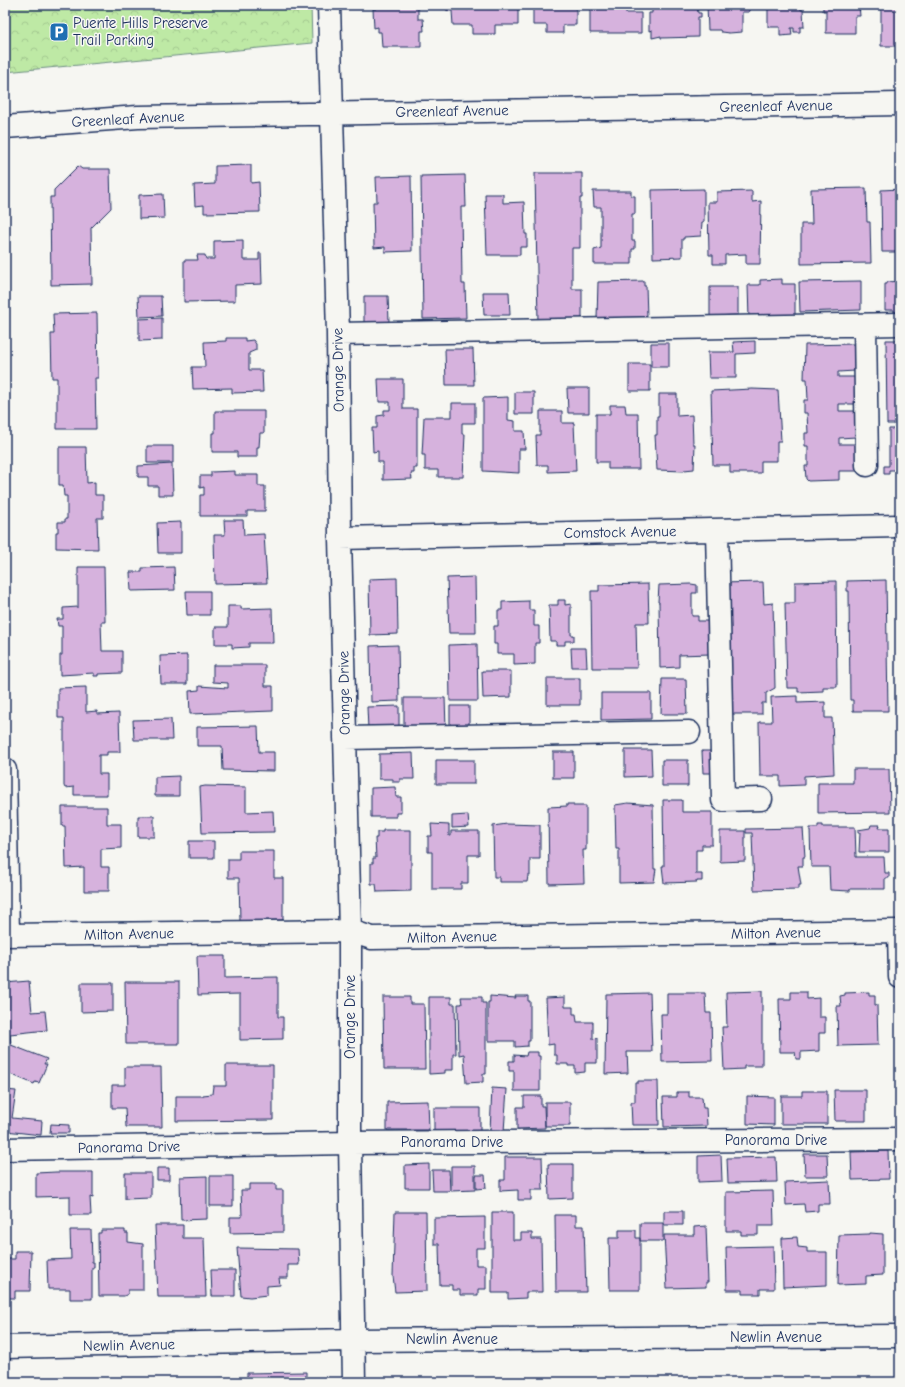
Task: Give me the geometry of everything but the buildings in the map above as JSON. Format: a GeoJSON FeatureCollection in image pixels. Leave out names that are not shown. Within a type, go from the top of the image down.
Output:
{"type":"FeatureCollection","features":[{"type":"Feature","properties":{"kind":"street","name":"Orange Drive"},"geometry":{"type":"LineString","coordinates":[[329,5],[330,113],[338,334],[340,538],[350,931],[350,1143],[354,1382]]}},
{"type":"Feature","properties":{"kind":"street","name":"Greenleaf Avenue"},"geometry":{"type":"LineString","coordinates":[[5,127],[138,117],[900,104]]}},
{"type":"Feature","properties":{"kind":"street"},"geometry":{"type":"LineString","coordinates":[[338,334],[900,324]]}},
{"type":"Feature","properties":{"kind":"street"},"geometry":{"type":"LineString","coordinates":[[865,325],[867,465]]}},
{"type":"Feature","properties":{"kind":"street","name":"Comstock Avenue"},"geometry":{"type":"LineString","coordinates":[[340,538],[900,526]]}},
{"type":"Feature","properties":{"kind":"street"},"geometry":{"type":"LineString","coordinates":[[718,530],[724,800],[761,799]]}},
{"type":"Feature","properties":{"kind":"street"},"geometry":{"type":"LineString","coordinates":[[345,738],[688,732]]}},
{"type":"Feature","properties":{"kind":"street"},"geometry":{"type":"LineString","coordinates":[[5,770],[7,935]]}},
{"type":"Feature","properties":{"kind":"street","name":"Milton Avenue"},"geometry":{"type":"LineString","coordinates":[[7,935],[350,931],[372,938],[900,931]]}},
{"type":"Feature","properties":{"kind":"street"},"geometry":{"type":"LineString","coordinates":[[900,931],[900,977]]}},
{"type":"Feature","properties":{"kind":"street","name":"Panorama Drive"},"geometry":{"type":"LineString","coordinates":[[5,1149],[350,1143],[900,1139]]}},
{"type":"Feature","properties":{"kind":"street","name":"Newlin Avenue"},"geometry":{"type":"LineString","coordinates":[[5,1347],[354,1340],[900,1336]]}},
{"type":"Feature","properties":{"kind":"green space"},"geometry":{"type":"Polygon","coordinates":[[[5,5],[311,5],[312,43],[5,72],[5,5]]]}},
{"type":"Feature","properties":{"kind":"place","name":"Puente Hills Preserve Trail Parking"},"geometry":{"type":"Point","coordinates":[59,32]}}]}
